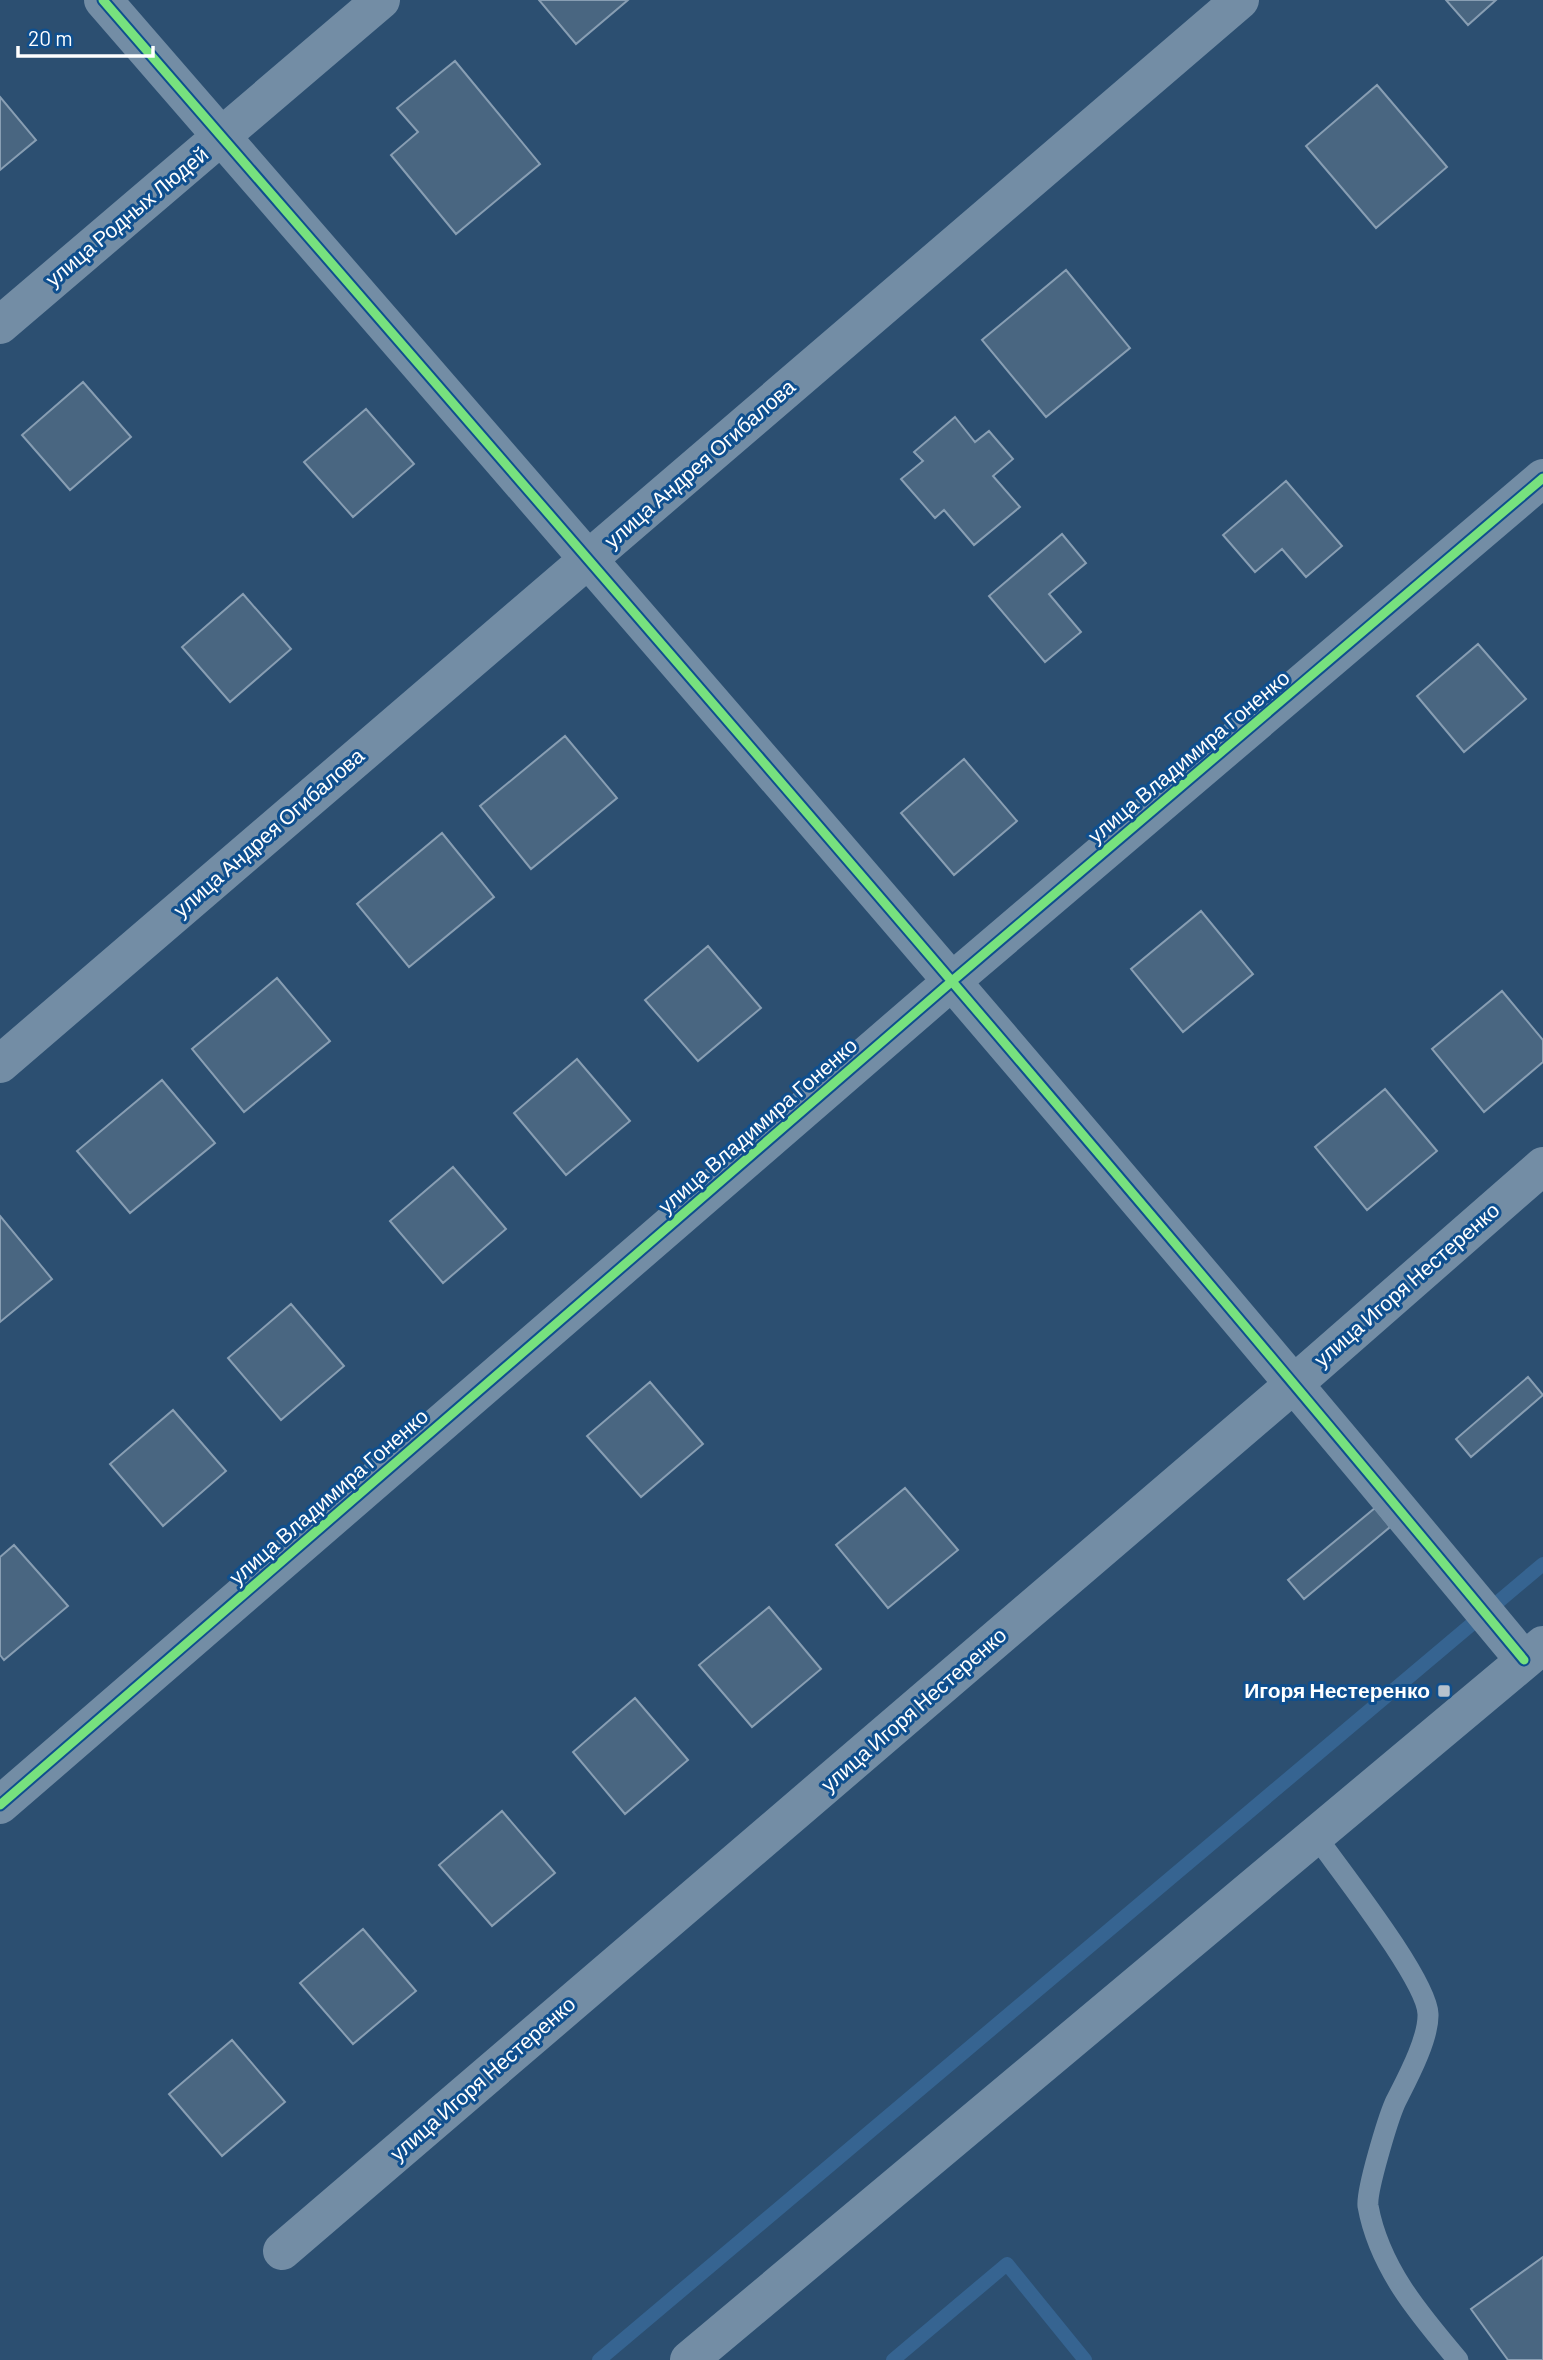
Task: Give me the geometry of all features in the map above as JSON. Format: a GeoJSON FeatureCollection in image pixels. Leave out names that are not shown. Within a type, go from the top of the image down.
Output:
{"type":"FeatureCollection","features":[{"type":"Feature","properties":{"kind":"street"},"geometry":{"type":"LineString","coordinates":[[103,0],[589,559],[1295,1383],[1534,1652],[689,2360]]}},
{"type":"Feature","properties":{"kind":"street","name":"улица Родных Людей"},"geometry":{"type":"LineString","coordinates":[[0,325],[381,0]]}},
{"type":"Feature","properties":{"kind":"street","name":"улица Андрея Огибалова"},"geometry":{"type":"LineString","coordinates":[[0,1064],[1240,0]]}},
{"type":"Feature","properties":{"kind":"street","name":"улица Владимира Гоненко"},"geometry":{"type":"LineString","coordinates":[[0,1805],[951,982],[1543,478]]}},
{"type":"Feature","properties":{"kind":"street","name":"улица Игоря Нестеренко"},"geometry":{"type":"LineString","coordinates":[[282,2251],[1295,1383],[1543,1166]]}},
{"type":"Feature","properties":{"kind":"lane"},"geometry":{"type":"LineString","coordinates":[[1315,1835],[1414,1975],[1428,2014],[1420,2052],[1387,2121],[1367,2203],[1388,2268],[1425,2321],[1458,2360]]}},
{"type":"Feature","properties":{"kind":"building"},"geometry":{"type":"Polygon","coordinates":[[[539,0],[628,0],[576,44],[539,0]]]}},
{"type":"Feature","properties":{"kind":"building"},"geometry":{"type":"Polygon","coordinates":[[[1446,0],[1496,0],[1468,25],[1446,0]]]}},
{"type":"Feature","properties":{"kind":"building"},"geometry":{"type":"Polygon","coordinates":[[[455,61],[540,164],[456,234],[391,155],[418,132],[397,108],[455,61]]]}},
{"type":"Feature","properties":{"kind":"building"},"geometry":{"type":"Polygon","coordinates":[[[1377,85],[1447,167],[1376,228],[1306,146],[1377,85]]]}},
{"type":"Feature","properties":{"kind":"building"},"geometry":{"type":"Polygon","coordinates":[[[0,97],[36,140],[0,170],[0,97]]]}},
{"type":"Feature","properties":{"kind":"building"},"geometry":{"type":"Polygon","coordinates":[[[1066,270],[1130,348],[1046,417],[982,340],[1066,270]]]}},
{"type":"Feature","properties":{"kind":"building"},"geometry":{"type":"Polygon","coordinates":[[[83,382],[131,437],[70,490],[22,435],[83,382]]]}},
{"type":"Feature","properties":{"kind":"building"},"geometry":{"type":"Polygon","coordinates":[[[366,409],[414,464],[353,517],[304,462],[366,409]]]}},
{"type":"Feature","properties":{"kind":"building"},"geometry":{"type":"Polygon","coordinates":[[[955,417],[975,442],[989,431],[1013,459],[993,476],[1020,507],[974,545],[944,510],[935,518],[901,479],[923,461],[914,452],[955,417]]]}},
{"type":"Feature","properties":{"kind":"building"},"geometry":{"type":"Polygon","coordinates":[[[1286,481],[1342,546],[1306,577],[1282,549],[1255,572],[1223,535],[1286,481]]]}},
{"type":"Feature","properties":{"kind":"building"},"geometry":{"type":"Polygon","coordinates":[[[1062,534],[1086,563],[1049,594],[1081,632],[1045,662],[989,596],[1062,534]]]}},
{"type":"Feature","properties":{"kind":"building"},"geometry":{"type":"Polygon","coordinates":[[[243,594],[291,649],[230,702],[182,647],[243,594]]]}},
{"type":"Feature","properties":{"kind":"building"},"geometry":{"type":"Polygon","coordinates":[[[1478,644],[1526,699],[1464,752],[1417,696],[1478,644]]]}},
{"type":"Feature","properties":{"kind":"building"},"geometry":{"type":"Polygon","coordinates":[[[565,736],[617,798],[531,869],[480,806],[565,736]]]}},
{"type":"Feature","properties":{"kind":"building"},"geometry":{"type":"Polygon","coordinates":[[[964,759],[1017,821],[954,875],[901,813],[964,759]]]}},
{"type":"Feature","properties":{"kind":"building"},"geometry":{"type":"Polygon","coordinates":[[[442,833],[494,897],[409,967],[357,904],[442,833]]]}},
{"type":"Feature","properties":{"kind":"building"},"geometry":{"type":"Polygon","coordinates":[[[1201,911],[1253,974],[1183,1032],[1131,969],[1201,911]]]}},
{"type":"Feature","properties":{"kind":"building"},"geometry":{"type":"Polygon","coordinates":[[[708,946],[761,1008],[698,1061],[645,1000],[708,946]]]}},
{"type":"Feature","properties":{"kind":"building"},"geometry":{"type":"Polygon","coordinates":[[[277,978],[330,1041],[244,1112],[192,1049],[277,978]]]}},
{"type":"Feature","properties":{"kind":"building"},"geometry":{"type":"Polygon","coordinates":[[[1502,991],[1543,1040],[1543,1062],[1484,1112],[1432,1049],[1502,991]]]}},
{"type":"Feature","properties":{"kind":"building"},"geometry":{"type":"Polygon","coordinates":[[[577,1059],[630,1121],[566,1175],[514,1113],[577,1059]]]}},
{"type":"Feature","properties":{"kind":"building"},"geometry":{"type":"Polygon","coordinates":[[[162,1080],[215,1143],[130,1213],[77,1151],[162,1080]]]}},
{"type":"Feature","properties":{"kind":"building"},"geometry":{"type":"Polygon","coordinates":[[[1385,1089],[1437,1151],[1367,1210],[1315,1147],[1385,1089]]]}},
{"type":"Feature","properties":{"kind":"building"},"geometry":{"type":"Polygon","coordinates":[[[453,1167],[506,1229],[443,1283],[390,1221],[453,1167]]]}},
{"type":"Feature","properties":{"kind":"building"},"geometry":{"type":"Polygon","coordinates":[[[0,1216],[52,1279],[0,1322],[0,1216]]]}},
{"type":"Feature","properties":{"kind":"building"},"geometry":{"type":"Polygon","coordinates":[[[291,1304],[344,1366],[281,1420],[228,1358],[291,1304]]]}},
{"type":"Feature","properties":{"kind":"building"},"geometry":{"type":"Polygon","coordinates":[[[1528,1377],[1543,1395],[1471,1457],[1456,1439],[1528,1377]]]}},
{"type":"Feature","properties":{"kind":"building"},"geometry":{"type":"Polygon","coordinates":[[[650,1382],[703,1444],[641,1497],[587,1436],[650,1382]]]}},
{"type":"Feature","properties":{"kind":"building"},"geometry":{"type":"Polygon","coordinates":[[[173,1410],[226,1471],[163,1526],[110,1464],[173,1410]]]}},
{"type":"Feature","properties":{"kind":"building"},"geometry":{"type":"Polygon","coordinates":[[[905,1488],[958,1550],[888,1608],[836,1545],[905,1488]]]}},
{"type":"Feature","properties":{"kind":"building"},"geometry":{"type":"Polygon","coordinates":[[[1375,1508],[1390,1527],[1304,1599],[1288,1580],[1375,1508]]]}},
{"type":"Feature","properties":{"kind":"building"},"geometry":{"type":"Polygon","coordinates":[[[14,1545],[68,1606],[4,1660],[0,1655],[0,1557],[14,1545]]]}},
{"type":"Feature","properties":{"kind":"building"},"geometry":{"type":"Polygon","coordinates":[[[769,1607],[821,1669],[752,1727],[699,1665],[769,1607]]]}},
{"type":"Feature","properties":{"kind":"building"},"geometry":{"type":"Polygon","coordinates":[[[635,1698],[688,1760],[625,1814],[573,1752],[635,1698]]]}},
{"type":"Feature","properties":{"kind":"building"},"geometry":{"type":"Polygon","coordinates":[[[502,1811],[555,1873],[492,1926],[439,1865],[502,1811]]]}},
{"type":"Feature","properties":{"kind":"building"},"geometry":{"type":"Polygon","coordinates":[[[363,1929],[416,1991],[353,2044],[300,1983],[363,1929]]]}},
{"type":"Feature","properties":{"kind":"building"},"geometry":{"type":"Polygon","coordinates":[[[232,2040],[285,2102],[222,2156],[169,2094],[232,2040]]]}},
{"type":"Feature","properties":{"kind":"building"},"geometry":{"type":"Polygon","coordinates":[[[1543,2257],[1543,2360],[1508,2360],[1471,2309],[1543,2257]]]}},
{"type":"Feature","properties":{"kind":"waterway"},"geometry":{"type":"LineString","coordinates":[[599,2360],[1543,1564]]}},
{"type":"Feature","properties":{"kind":"waterway"},"geometry":{"type":"LineString","coordinates":[[893,2360],[1007,2264],[1085,2360]]}},
{"type":"Feature","properties":{"kind":"cycle path"},"geometry":{"type":"LineString","coordinates":[[103,0],[996,1033],[1524,1660]]}},
{"type":"Feature","properties":{"kind":"cycle path"},"geometry":{"type":"LineString","coordinates":[[0,1805],[951,982],[1543,478]]}},
{"type":"Feature","properties":{"kind":"place","name":"Игоря Нестеренко"},"geometry":{"type":"Point","coordinates":[1444,1691]}}]}
